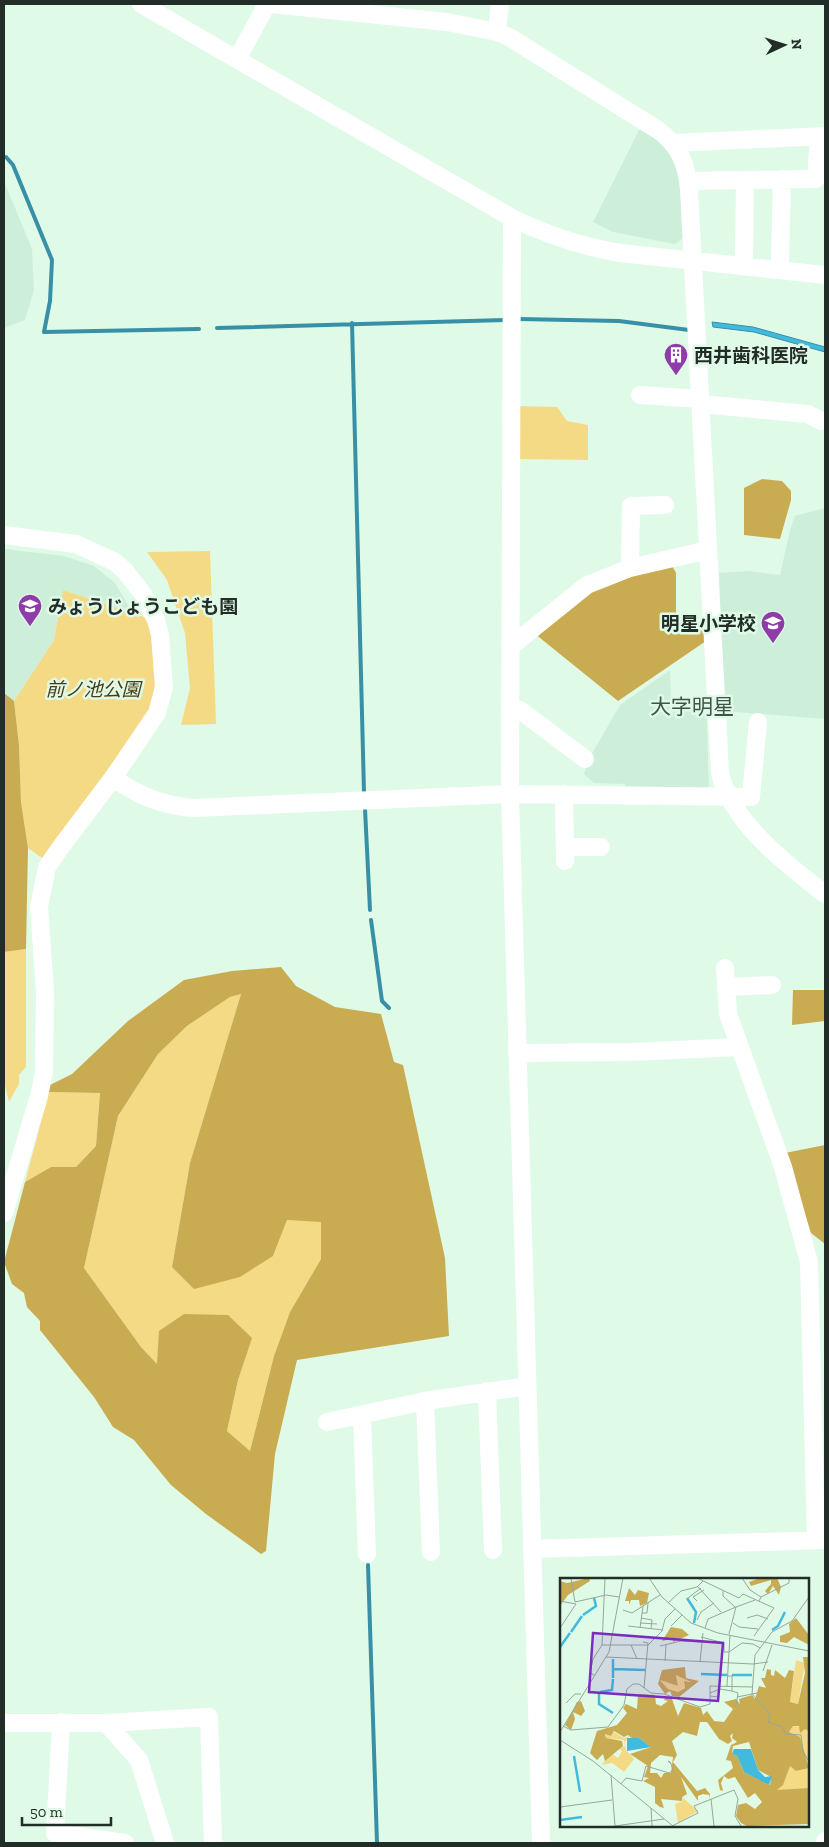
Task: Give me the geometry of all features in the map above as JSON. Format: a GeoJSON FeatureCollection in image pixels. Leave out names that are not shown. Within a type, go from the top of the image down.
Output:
{"type":"FeatureCollection","features":[{"type":"Feature","properties":{"kind":"street"},"geometry":{"type":"LineString","coordinates":[[141,4],[512,218],[552,236],[598,250],[825,275]]}},
{"type":"Feature","properties":{"kind":"street"},"geometry":{"type":"LineString","coordinates":[[237,59],[266,6],[270,4],[438,21],[497,32],[509,37],[658,130],[674,143],[682,159],[688,181],[718,755],[722,781],[728,796],[766,844],[784,862],[825,894]]}},
{"type":"Feature","properties":{"kind":"street"},"geometry":{"type":"LineString","coordinates":[[497,32],[500,4]]}},
{"type":"Feature","properties":{"kind":"street"},"geometry":{"type":"LineString","coordinates":[[674,143],[822,143],[816,179],[688,181]]}},
{"type":"Feature","properties":{"kind":"street"},"geometry":{"type":"LineString","coordinates":[[780,262],[782,179]]}},
{"type":"Feature","properties":{"kind":"street"},"geometry":{"type":"LineString","coordinates":[[744,257],[745,180]]}},
{"type":"Feature","properties":{"kind":"street"},"geometry":{"type":"LineString","coordinates":[[512,218],[510,794],[541,1843]]}},
{"type":"Feature","properties":{"kind":"street"},"geometry":{"type":"LineString","coordinates":[[640,395],[808,414],[821,421]]}},
{"type":"Feature","properties":{"kind":"street"},"geometry":{"type":"LineString","coordinates":[[630,568],[631,506],[665,505]]}},
{"type":"Feature","properties":{"kind":"street"},"geometry":{"type":"LineString","coordinates":[[4,535],[64,541],[101,554],[125,571],[151,607],[160,635],[164,687],[157,713],[150,725],[60,848],[47,867],[42,882],[39,906],[45,991],[44,1072],[4,1213]]}},
{"type":"Feature","properties":{"kind":"street"},"geometry":{"type":"LineString","coordinates":[[510,646],[587,584],[630,568],[708,550]]}},
{"type":"Feature","properties":{"kind":"street"},"geometry":{"type":"LineString","coordinates":[[510,708],[520,710],[585,759]]}},
{"type":"Feature","properties":{"kind":"street"},"geometry":{"type":"LineString","coordinates":[[113,778],[150,799],[170,805],[195,808],[510,794],[751,797],[758,722]]}},
{"type":"Feature","properties":{"kind":"street"},"geometry":{"type":"LineString","coordinates":[[564,794],[565,854],[601,847]]}},
{"type":"Feature","properties":{"kind":"street"},"geometry":{"type":"LineString","coordinates":[[532,1549],[821,1540],[809,1262],[783,1167],[738,1047],[728,1014],[725,968]]}},
{"type":"Feature","properties":{"kind":"street"},"geometry":{"type":"LineString","coordinates":[[727,987],[772,986]]}},
{"type":"Feature","properties":{"kind":"street"},"geometry":{"type":"LineString","coordinates":[[517,1053],[632,1052],[738,1047]]}},
{"type":"Feature","properties":{"kind":"street"},"geometry":{"type":"LineString","coordinates":[[327,1422],[426,1401],[527,1386]]}},
{"type":"Feature","properties":{"kind":"street"},"geometry":{"type":"LineString","coordinates":[[487,1391],[493,1550]]}},
{"type":"Feature","properties":{"kind":"street"},"geometry":{"type":"LineString","coordinates":[[426,1401],[431,1552]]}},
{"type":"Feature","properties":{"kind":"street"},"geometry":{"type":"LineString","coordinates":[[362,1415],[367,1554]]}},
{"type":"Feature","properties":{"kind":"street"},"geometry":{"type":"LineString","coordinates":[[4,1724],[106,1723],[208,1717],[213,1843]]}},
{"type":"Feature","properties":{"kind":"street"},"geometry":{"type":"LineString","coordinates":[[61,1722],[55,1832],[125,1843]]}},
{"type":"Feature","properties":{"kind":"street"},"geometry":{"type":"LineString","coordinates":[[106,1723],[139,1760],[165,1843]]}},
{"type":"Feature","properties":{"kind":"shaded area"},"geometry":{"type":"Polygon","coordinates":[[[640,128],[667,145],[681,174],[684,232],[682,239],[675,244],[613,232],[593,222],[640,128]]]}},
{"type":"Feature","properties":{"kind":"shaded area"},"geometry":{"type":"Polygon","coordinates":[[[4,181],[32,249],[34,290],[25,320],[4,328],[4,181]]]}},
{"type":"Feature","properties":{"kind":"shaded area"},"geometry":{"type":"Polygon","coordinates":[[[762,479],[782,481],[791,491],[791,500],[780,539],[744,535],[744,488],[762,479]]]}},
{"type":"Feature","properties":{"kind":"shaded area","name":"明星小学校"},"geometry":{"type":"Polygon","coordinates":[[[825,508],[825,719],[724,711],[719,573],[749,571],[780,575],[795,516],[825,508]]]}},
{"type":"Feature","properties":{"kind":"shaded area","name":"みょうじょうこども園"},"geometry":{"type":"Polygon","coordinates":[[[4,549],[64,556],[94,566],[115,583],[133,613],[63,590],[54,640],[14,701],[4,703],[4,549]]]}},
{"type":"Feature","properties":{"kind":"shaded area"},"geometry":{"type":"Polygon","coordinates":[[[668,558],[676,573],[676,621],[705,622],[706,641],[618,701],[529,629],[587,585],[668,558]]]}},
{"type":"Feature","properties":{"kind":"shaded area"},"geometry":{"type":"Polygon","coordinates":[[[670,670],[671,698],[706,696],[709,791],[625,793],[625,784],[594,783],[584,774],[590,757],[620,705],[670,670]]]}},
{"type":"Feature","properties":{"kind":"shaded area"},"geometry":{"type":"Polygon","coordinates":[[[4,693],[14,701],[19,745],[21,802],[28,848],[26,949],[4,952],[4,693]]]}},
{"type":"Feature","properties":{"kind":"shaded area"},"geometry":{"type":"Polygon","coordinates":[[[281,967],[296,986],[335,1007],[381,1014],[394,1062],[403,1065],[445,1258],[449,1336],[297,1360],[275,1454],[266,1551],[261,1554],[206,1514],[171,1485],[134,1440],[113,1427],[94,1397],[40,1330],[40,1321],[27,1307],[24,1293],[12,1284],[4,1262],[25,1182],[51,1167],[76,1167],[96,1146],[100,1093],[49,1092],[48,1086],[72,1074],[128,1021],[184,980],[232,971],[281,967]],[[241,994],[230,997],[187,1026],[158,1054],[118,1116],[84,1268],[141,1347],[157,1364],[159,1331],[184,1314],[228,1315],[252,1338],[238,1380],[227,1431],[250,1451],[274,1356],[290,1312],[321,1259],[321,1222],[287,1220],[273,1256],[240,1277],[194,1289],[172,1267],[190,1163],[241,994]]]}},
{"type":"Feature","properties":{"kind":"shaded area"},"geometry":{"type":"Polygon","coordinates":[[[793,990],[825,990],[825,1021],[792,1025],[793,990]]]}},
{"type":"Feature","properties":{"kind":"shaded area"},"geometry":{"type":"Polygon","coordinates":[[[825,1145],[825,1244],[811,1233],[785,1153],[825,1145]]]}},
{"type":"Feature","properties":{"kind":"green space"},"geometry":{"type":"Polygon","coordinates":[[[516,406],[557,407],[567,421],[588,425],[588,460],[519,459],[516,406]]]}},
{"type":"Feature","properties":{"kind":"green space"},"geometry":{"type":"Polygon","coordinates":[[[210,551],[216,724],[181,725],[190,688],[185,633],[167,580],[147,552],[210,551]]]}},
{"type":"Feature","properties":{"kind":"green space","name":"前ノ池公園"},"geometry":{"type":"Polygon","coordinates":[[[63,590],[150,619],[156,661],[155,687],[147,713],[140,726],[42,858],[28,848],[21,802],[19,745],[14,701],[54,640],[63,590]]]}},
{"type":"Feature","properties":{"kind":"green space"},"geometry":{"type":"Polygon","coordinates":[[[26,949],[26,1067],[19,1075],[19,1084],[9,1102],[4,1081],[4,952],[26,949]]]}},
{"type":"Feature","properties":{"kind":"green space"},"geometry":{"type":"Polygon","coordinates":[[[241,994],[190,1163],[172,1267],[273,1256],[287,1220],[321,1221],[321,1259],[290,1312],[274,1356],[250,1451],[227,1431],[238,1380],[251,1338],[157,1364],[141,1347],[84,1268],[118,1116],[158,1054],[187,1026],[230,997],[241,994]]]}},
{"type":"Feature","properties":{"kind":"green space"},"geometry":{"type":"Polygon","coordinates":[[[49,1092],[100,1093],[96,1146],[76,1167],[51,1167],[25,1182],[49,1092]]]}},
{"type":"Feature","properties":{"kind":"water"},"geometry":{"type":"Polygon","coordinates":[[[712,322],[753,327],[825,347],[825,352],[754,332],[713,327],[712,322]]]}},
{"type":"Feature","properties":{"kind":"waterway"},"geometry":{"type":"LineString","coordinates":[[6,157],[13,165],[52,260],[50,301],[44,332],[199,329]]}},
{"type":"Feature","properties":{"kind":"waterway"},"geometry":{"type":"LineString","coordinates":[[519,319],[619,321],[689,330]]}},
{"type":"Feature","properties":{"kind":"waterway"},"geometry":{"type":"LineString","coordinates":[[217,328],[505,320]]}},
{"type":"Feature","properties":{"kind":"waterway"},"geometry":{"type":"LineString","coordinates":[[352,323],[364,792]]}},
{"type":"Feature","properties":{"kind":"waterway"},"geometry":{"type":"LineString","coordinates":[[365,809],[370,910]]}},
{"type":"Feature","properties":{"kind":"waterway"},"geometry":{"type":"LineString","coordinates":[[371,920],[382,1001],[389,1008]]}},
{"type":"Feature","properties":{"kind":"waterway"},"geometry":{"type":"LineString","coordinates":[[368,1565],[377,1843]]}},
{"type":"Feature","properties":{"kind":"place","name":"西井歯科医院"},"geometry":{"type":"Point","coordinates":[676,376]}},
{"type":"Feature","properties":{"kind":"place","name":"みょうじょうこども園"},"geometry":{"type":"Point","coordinates":[30,627]}},
{"type":"Feature","properties":{"kind":"place","name":"明星小学校"},"geometry":{"type":"Point","coordinates":[773,644]}},
{"type":"Feature","properties":{"kind":"district","name":"大字明星"},"geometry":{"type":"Point","coordinates":[692,707]}}]}
